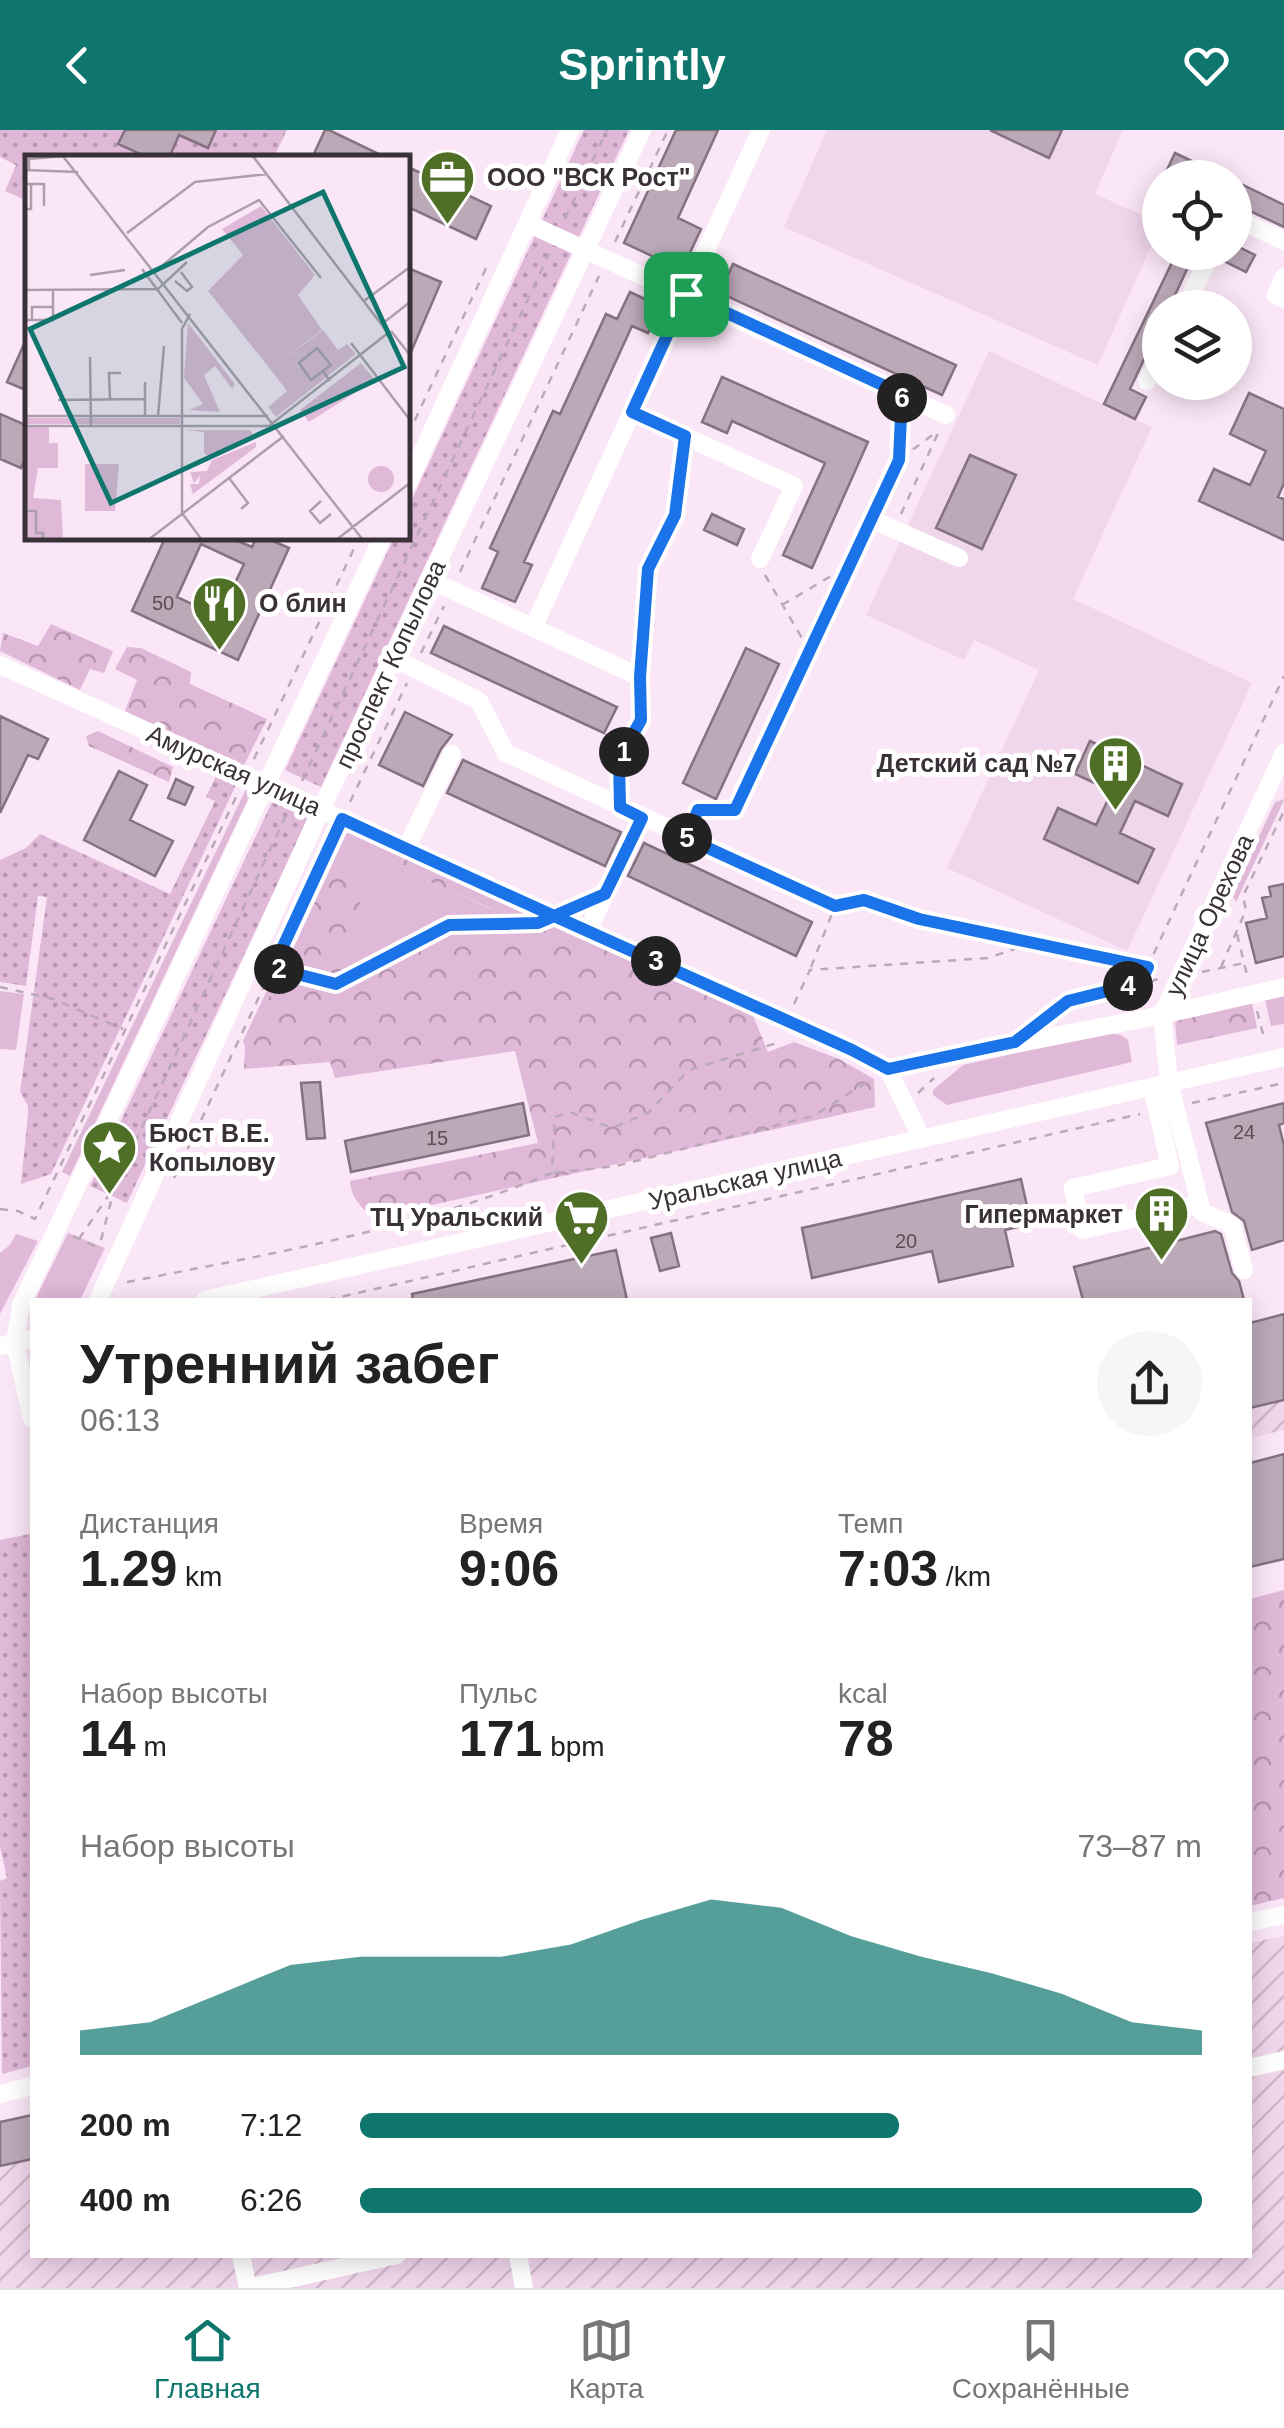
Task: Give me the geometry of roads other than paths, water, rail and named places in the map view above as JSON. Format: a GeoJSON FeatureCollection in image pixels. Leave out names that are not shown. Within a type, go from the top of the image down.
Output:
{"type":"FeatureCollection","features":[{"type":"Feature","properties":{"kind":"street"},"geometry":{"type":"LineString","coordinates":[[410,479],[570,130]]}},
{"type":"Feature","properties":{"kind":"street","name":"проспект Копылова"},"geometry":{"type":"LineString","coordinates":[[99,1298],[321,810],[642,130]]}},
{"type":"Feature","properties":{"kind":"street"},"geometry":{"type":"LineString","coordinates":[[534,628],[761,130]]}},
{"type":"Feature","properties":{"kind":"street"},"geometry":{"type":"LineString","coordinates":[[527,223],[946,415]]}},
{"type":"Feature","properties":{"kind":"street"},"geometry":{"type":"LineString","coordinates":[[1252,226],[1284,241]]}},
{"type":"Feature","properties":{"kind":"street"},"geometry":{"type":"LineString","coordinates":[[1284,276],[1276,295],[1284,299]]}},
{"type":"Feature","properties":{"kind":"street"},"geometry":{"type":"LineString","coordinates":[[632,412],[794,486],[760,559]]}},
{"type":"Feature","properties":{"kind":"street"},"geometry":{"type":"LineString","coordinates":[[871,519],[959,558]]}},
{"type":"Feature","properties":{"kind":"street"},"geometry":{"type":"LineString","coordinates":[[30,1410],[16,1343],[21,1305],[381,540]]}},
{"type":"Feature","properties":{"kind":"street"},"geometry":{"type":"LineString","coordinates":[[430,580],[640,677]]}},
{"type":"Feature","properties":{"kind":"street"},"geometry":{"type":"LineString","coordinates":[[394,658],[480,701],[506,753],[806,892]]}},
{"type":"Feature","properties":{"kind":"street","name":"Амурская улица"},"geometry":{"type":"LineString","coordinates":[[0,664],[888,1069]]}},
{"type":"Feature","properties":{"kind":"street","name":"улица Орехова"},"geometry":{"type":"LineString","coordinates":[[1166,1108],[1160,1085],[1162,1015],[1276,789],[1284,753]]}},
{"type":"Feature","properties":{"kind":"street"},"geometry":{"type":"LineString","coordinates":[[406,849],[452,754]]}},
{"type":"Feature","properties":{"kind":"street"},"geometry":{"type":"LineString","coordinates":[[588,930],[642,818]]}},
{"type":"Feature","properties":{"kind":"street"},"geometry":{"type":"LineString","coordinates":[[922,1139],[888,1069],[1162,1015],[1284,986]]}},
{"type":"Feature","properties":{"kind":"street","name":"Уральская улица"},"geometry":{"type":"LineString","coordinates":[[214,1298],[1160,1085],[1283,1062]]}},
{"type":"Feature","properties":{"kind":"street"},"geometry":{"type":"LineString","coordinates":[[1166,1108],[1202,1212],[1232,1225],[1244,1270]]}},
{"type":"Feature","properties":{"kind":"street"},"geometry":{"type":"LineString","coordinates":[[1166,1108],[1170,1166],[1073,1188],[1082,1230],[1200,1204]]}},
{"type":"Feature","properties":{"kind":"street"},"geometry":{"type":"LineString","coordinates":[[1252,1922],[1284,1915]]}},
{"type":"Feature","properties":{"kind":"street"},"geometry":{"type":"LineString","coordinates":[[1252,2068],[1284,2060]]}},
{"type":"Feature","properties":{"kind":"street"},"geometry":{"type":"LineString","coordinates":[[0,2094],[30,2086]]}},
{"type":"Feature","properties":{"kind":"street"},"geometry":{"type":"LineString","coordinates":[[242,2258],[248,2288],[322,2280],[387,2258]]}},
{"type":"Feature","properties":{"kind":"street"},"geometry":{"type":"LineString","coordinates":[[519,2258],[524,2288]]}},
{"type":"Feature","properties":{"kind":"place","name":"ООО \"ВСК Рост\""},"geometry":{"type":"Point","coordinates":[448,226]}},
{"type":"Feature","properties":{"kind":"place","name":"О блин"},"geometry":{"type":"Point","coordinates":[220,652]}},
{"type":"Feature","properties":{"kind":"place","name":"Детский сад №7"},"geometry":{"type":"Point","coordinates":[1116,812]}},
{"type":"Feature","properties":{"kind":"place","name":"Бюст В.Е. Копылову"},"geometry":{"type":"Point","coordinates":[110,1196]}},
{"type":"Feature","properties":{"kind":"place","name":"Гипермаркет"},"geometry":{"type":"Point","coordinates":[1162,1263]}},
{"type":"Feature","properties":{"kind":"place","name":"ТЦ Уральский"},"geometry":{"type":"Point","coordinates":[582,1266]}}]}
